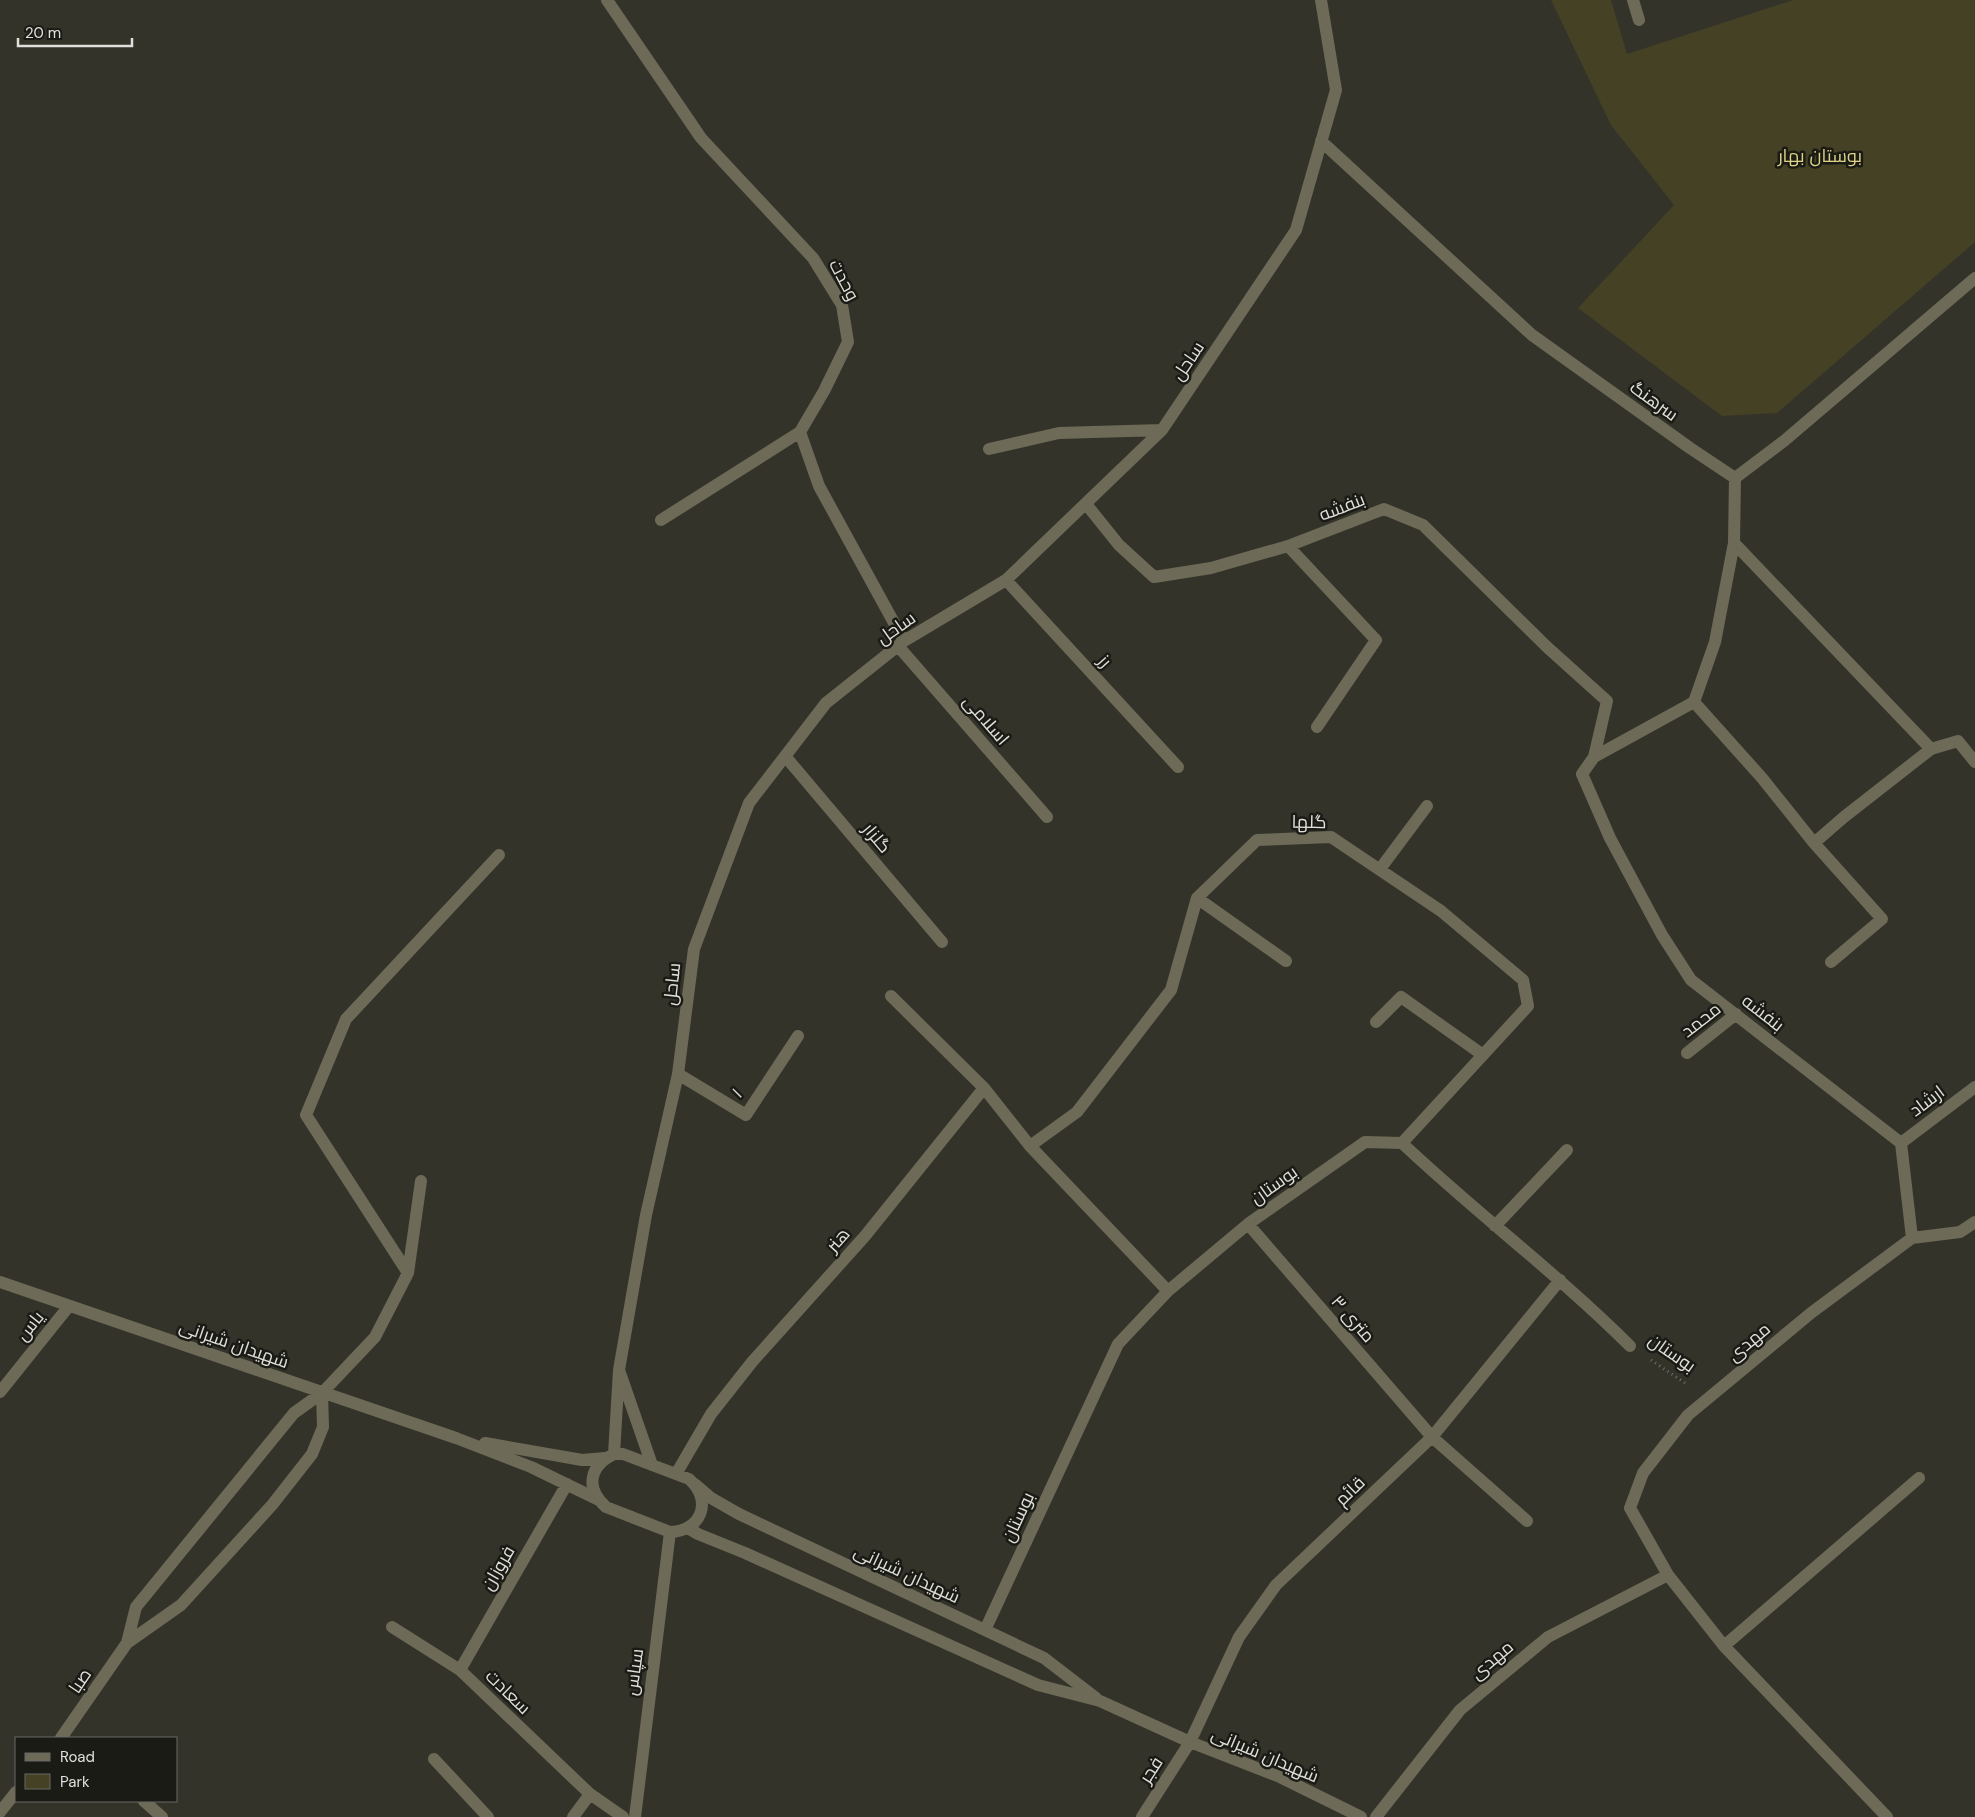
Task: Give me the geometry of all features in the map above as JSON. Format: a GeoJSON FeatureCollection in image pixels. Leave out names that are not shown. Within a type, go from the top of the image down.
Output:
{"type":"FeatureCollection","features":[{"type":"Feature","properties":{"kind":"street","name":"وحدت"},"geometry":{"type":"LineString","coordinates":[[608,0],[701,138],[813,258],[842,305],[848,342],[824,391],[800,432]]}},
{"type":"Feature","properties":{"kind":"street","name":"ساحل"},"geometry":{"type":"LineString","coordinates":[[609,1456],[619,1370],[646,1216],[678,1074],[694,948],[749,803],[826,703],[901,644],[1006,580],[1162,430],[1296,230],[1336,90],[1321,0]]}},
{"type":"Feature","properties":{"kind":"street"},"geometry":{"type":"LineString","coordinates":[[1633,0],[1639,20]]}},
{"type":"Feature","properties":{"kind":"street","name":"سرهنگ"},"geometry":{"type":"LineString","coordinates":[[1321,142],[1532,335],[1735,478]]}},
{"type":"Feature","properties":{"kind":"street"},"geometry":{"type":"LineString","coordinates":[[1594,757],[1694,702],[1715,642],[1734,543],[1735,478],[1784,441],[1975,278]]}},
{"type":"Feature","properties":{"kind":"street"},"geometry":{"type":"LineString","coordinates":[[990,449],[1059,433],[1162,430]]}},
{"type":"Feature","properties":{"kind":"street"},"geometry":{"type":"LineString","coordinates":[[661,520],[800,432],[819,486],[901,644]]}},
{"type":"Feature","properties":{"kind":"street","name":"بنفشه"},"geometry":{"type":"LineString","coordinates":[[1086,504],[1119,545],[1154,577],[1211,568],[1288,546],[1384,509],[1423,526],[1546,646],[1607,701],[1594,757],[1582,774],[1610,838],[1662,935],[1691,980],[1900,1143]]}},
{"type":"Feature","properties":{"kind":"street"},"geometry":{"type":"LineString","coordinates":[[1734,543],[1931,750]]}},
{"type":"Feature","properties":{"kind":"street"},"geometry":{"type":"LineString","coordinates":[[1288,546],[1376,640],[1317,727]]}},
{"type":"Feature","properties":{"kind":"street","name":"رز"},"geometry":{"type":"LineString","coordinates":[[1006,580],[1178,767]]}},
{"type":"Feature","properties":{"kind":"street","name":"اسلامی"},"geometry":{"type":"LineString","coordinates":[[901,644],[1047,817]]}},
{"type":"Feature","properties":{"kind":"street"},"geometry":{"type":"LineString","coordinates":[[1694,702],[1762,778],[1814,843],[1882,919],[1831,962]]}},
{"type":"Feature","properties":{"kind":"street"},"geometry":{"type":"LineString","coordinates":[[1814,843],[1844,817],[1931,750],[1958,741],[1975,762]]}},
{"type":"Feature","properties":{"kind":"street","name":"گلزار"},"geometry":{"type":"LineString","coordinates":[[785,756],[942,942]]}},
{"type":"Feature","properties":{"kind":"street"},"geometry":{"type":"LineString","coordinates":[[1380,869],[1426,806]]}},
{"type":"Feature","properties":{"kind":"street","name":"گلها"},"geometry":{"type":"LineString","coordinates":[[1197,898],[1258,840],[1331,837],[1441,911],[1523,980],[1528,1006],[1402,1143]]}},
{"type":"Feature","properties":{"kind":"street"},"geometry":{"type":"LineString","coordinates":[[408,1273],[306,1115],[346,1019],[499,855]]}},
{"type":"Feature","properties":{"kind":"street"},"geometry":{"type":"LineString","coordinates":[[1030,1146],[1077,1112],[1171,990],[1197,898],[1286,961]]}},
{"type":"Feature","properties":{"kind":"street"},"geometry":{"type":"LineString","coordinates":[[891,996],[984,1088],[1030,1146],[1168,1291]]}},
{"type":"Feature","properties":{"kind":"street"},"geometry":{"type":"LineString","coordinates":[[1376,1022],[1401,997],[1484,1055]]}},
{"type":"Feature","properties":{"kind":"street","name":"محمد"},"geometry":{"type":"LineString","coordinates":[[1687,1053],[1736,1014]]}},
{"type":"Feature","properties":{"kind":"street","name":"۱"},"geometry":{"type":"LineString","coordinates":[[678,1074],[746,1115],[798,1036]]}},
{"type":"Feature","properties":{"kind":"street","name":"ارشاد"},"geometry":{"type":"LineString","coordinates":[[1900,1143],[1975,1087]]}},
{"type":"Feature","properties":{"kind":"street","name":"هنر"},"geometry":{"type":"LineString","coordinates":[[676,1474],[711,1414],[752,1362],[865,1236],[984,1088]]}},
{"type":"Feature","properties":{"kind":"street","name":"بوستان"},"geometry":{"type":"LineString","coordinates":[[985,1630],[1118,1344],[1168,1291],[1248,1224],[1365,1142],[1402,1143],[1440,1179],[1590,1306],[1630,1346]]}},
{"type":"Feature","properties":{"kind":"street"},"geometry":{"type":"LineString","coordinates":[[1900,1143],[1912,1238],[1960,1232],[1975,1222]]}},
{"type":"Feature","properties":{"kind":"street"},"geometry":{"type":"LineString","coordinates":[[1495,1226],[1567,1150]]}},
{"type":"Feature","properties":{"kind":"street"},"geometry":{"type":"LineString","coordinates":[[127,1643],[136,1607],[294,1413],[322,1392],[375,1337],[408,1273],[421,1181]]}},
{"type":"Feature","properties":{"kind":"street","name":"۳ متری"},"geometry":{"type":"LineString","coordinates":[[1248,1224],[1432,1437],[1527,1522]]}},
{"type":"Feature","properties":{"kind":"street","name":"مهدی"},"geometry":{"type":"LineString","coordinates":[[1887,1817],[1724,1646],[1668,1575],[1630,1508],[1643,1473],[1688,1415],[1811,1313],[1912,1238]]}},
{"type":"Feature","properties":{"kind":"street","name":"قائم"},"geometry":{"type":"LineString","coordinates":[[1190,1742],[1239,1637],[1276,1586],[1432,1437],[1560,1280]]}},
{"type":"Feature","properties":{"kind":"street","name":"شهیدان شیرانی"},"geometry":{"type":"LineString","coordinates":[[0,1282],[456,1438],[531,1467],[598,1500],[606,1507],[670,1532]]}},
{"type":"Feature","properties":{"kind":"street","name":"یاس"},"geometry":{"type":"LineString","coordinates":[[0,1392],[69,1306]]}},
{"type":"Feature","properties":{"kind":"street"},"geometry":{"type":"LineString","coordinates":[[619,1370],[652,1465]]}},
{"type":"Feature","properties":{"kind":"street"},"geometry":{"type":"LineString","coordinates":[[127,1643],[181,1605],[290,1483],[312,1454],[323,1428],[322,1392]]}},
{"type":"Feature","properties":{"kind":"street","name":"شهیدان شیرانی"},"geometry":{"type":"LineString","coordinates":[[456,1438],[582,1460],[623,1454],[689,1479],[710,1498],[739,1514],[1044,1658],[1100,1701]]}},
{"type":"Feature","properties":{"kind":"street"},"geometry":{"type":"LineString","coordinates":[[598,1500],[592,1483],[594,1473],[609,1456]]}},
{"type":"Feature","properties":{"kind":"street"},"geometry":{"type":"LineString","coordinates":[[1724,1646],[1919,1478]]}},
{"type":"Feature","properties":{"kind":"street","name":"فروزان"},"geometry":{"type":"LineString","coordinates":[[460,1670],[567,1484]]}},
{"type":"Feature","properties":{"kind":"street"},"geometry":{"type":"LineString","coordinates":[[670,1532],[679,1532],[688,1528],[701,1513],[701,1494],[696,1485]]}},
{"type":"Feature","properties":{"kind":"street","name":"شهیدان شیرانی"},"geometry":{"type":"LineString","coordinates":[[688,1528],[1038,1685],[1100,1701],[1190,1742],[1280,1777],[1361,1817]]}},
{"type":"Feature","properties":{"kind":"street","name":"سپاس"},"geometry":{"type":"LineString","coordinates":[[635,1817],[670,1532]]}},
{"type":"Feature","properties":{"kind":"street","name":"مهدی"},"geometry":{"type":"LineString","coordinates":[[1376,1817],[1460,1710],[1548,1637],[1668,1575]]}},
{"type":"Feature","properties":{"kind":"street","name":"سعادت"},"geometry":{"type":"LineString","coordinates":[[392,1627],[460,1670],[590,1794]]}},
{"type":"Feature","properties":{"kind":"street","name":"صبا"},"geometry":{"type":"LineString","coordinates":[[68,1736],[127,1643]]}},
{"type":"Feature","properties":{"kind":"street","name":"فجر"},"geometry":{"type":"LineString","coordinates":[[1142,1817],[1190,1742]]}},
{"type":"Feature","properties":{"kind":"street"},"geometry":{"type":"LineString","coordinates":[[434,1759],[488,1817]]}},
{"type":"Feature","properties":{"kind":"street"},"geometry":{"type":"LineString","coordinates":[[0,1812],[15,1793]]}},
{"type":"Feature","properties":{"kind":"street"},"geometry":{"type":"LineString","coordinates":[[573,1817],[590,1794],[624,1817]]}},
{"type":"Feature","properties":{"kind":"street"},"geometry":{"type":"LineString","coordinates":[[145,1802],[162,1817]]}},
{"type":"Feature","properties":{"kind":"path","name":"بوستان"},"geometry":{"type":"LineString","coordinates":[[1630,1346],[1708,1400]]}},
{"type":"Feature","properties":{"kind":"green space","name":"بوستان بهار"},"geometry":{"type":"Polygon","coordinates":[[[1551,0],[1611,0],[1627,54],[1793,0],[1975,0],[1975,242],[1777,413],[1722,416],[1578,308],[1674,205],[1611,125],[1551,0]]]}}]}
